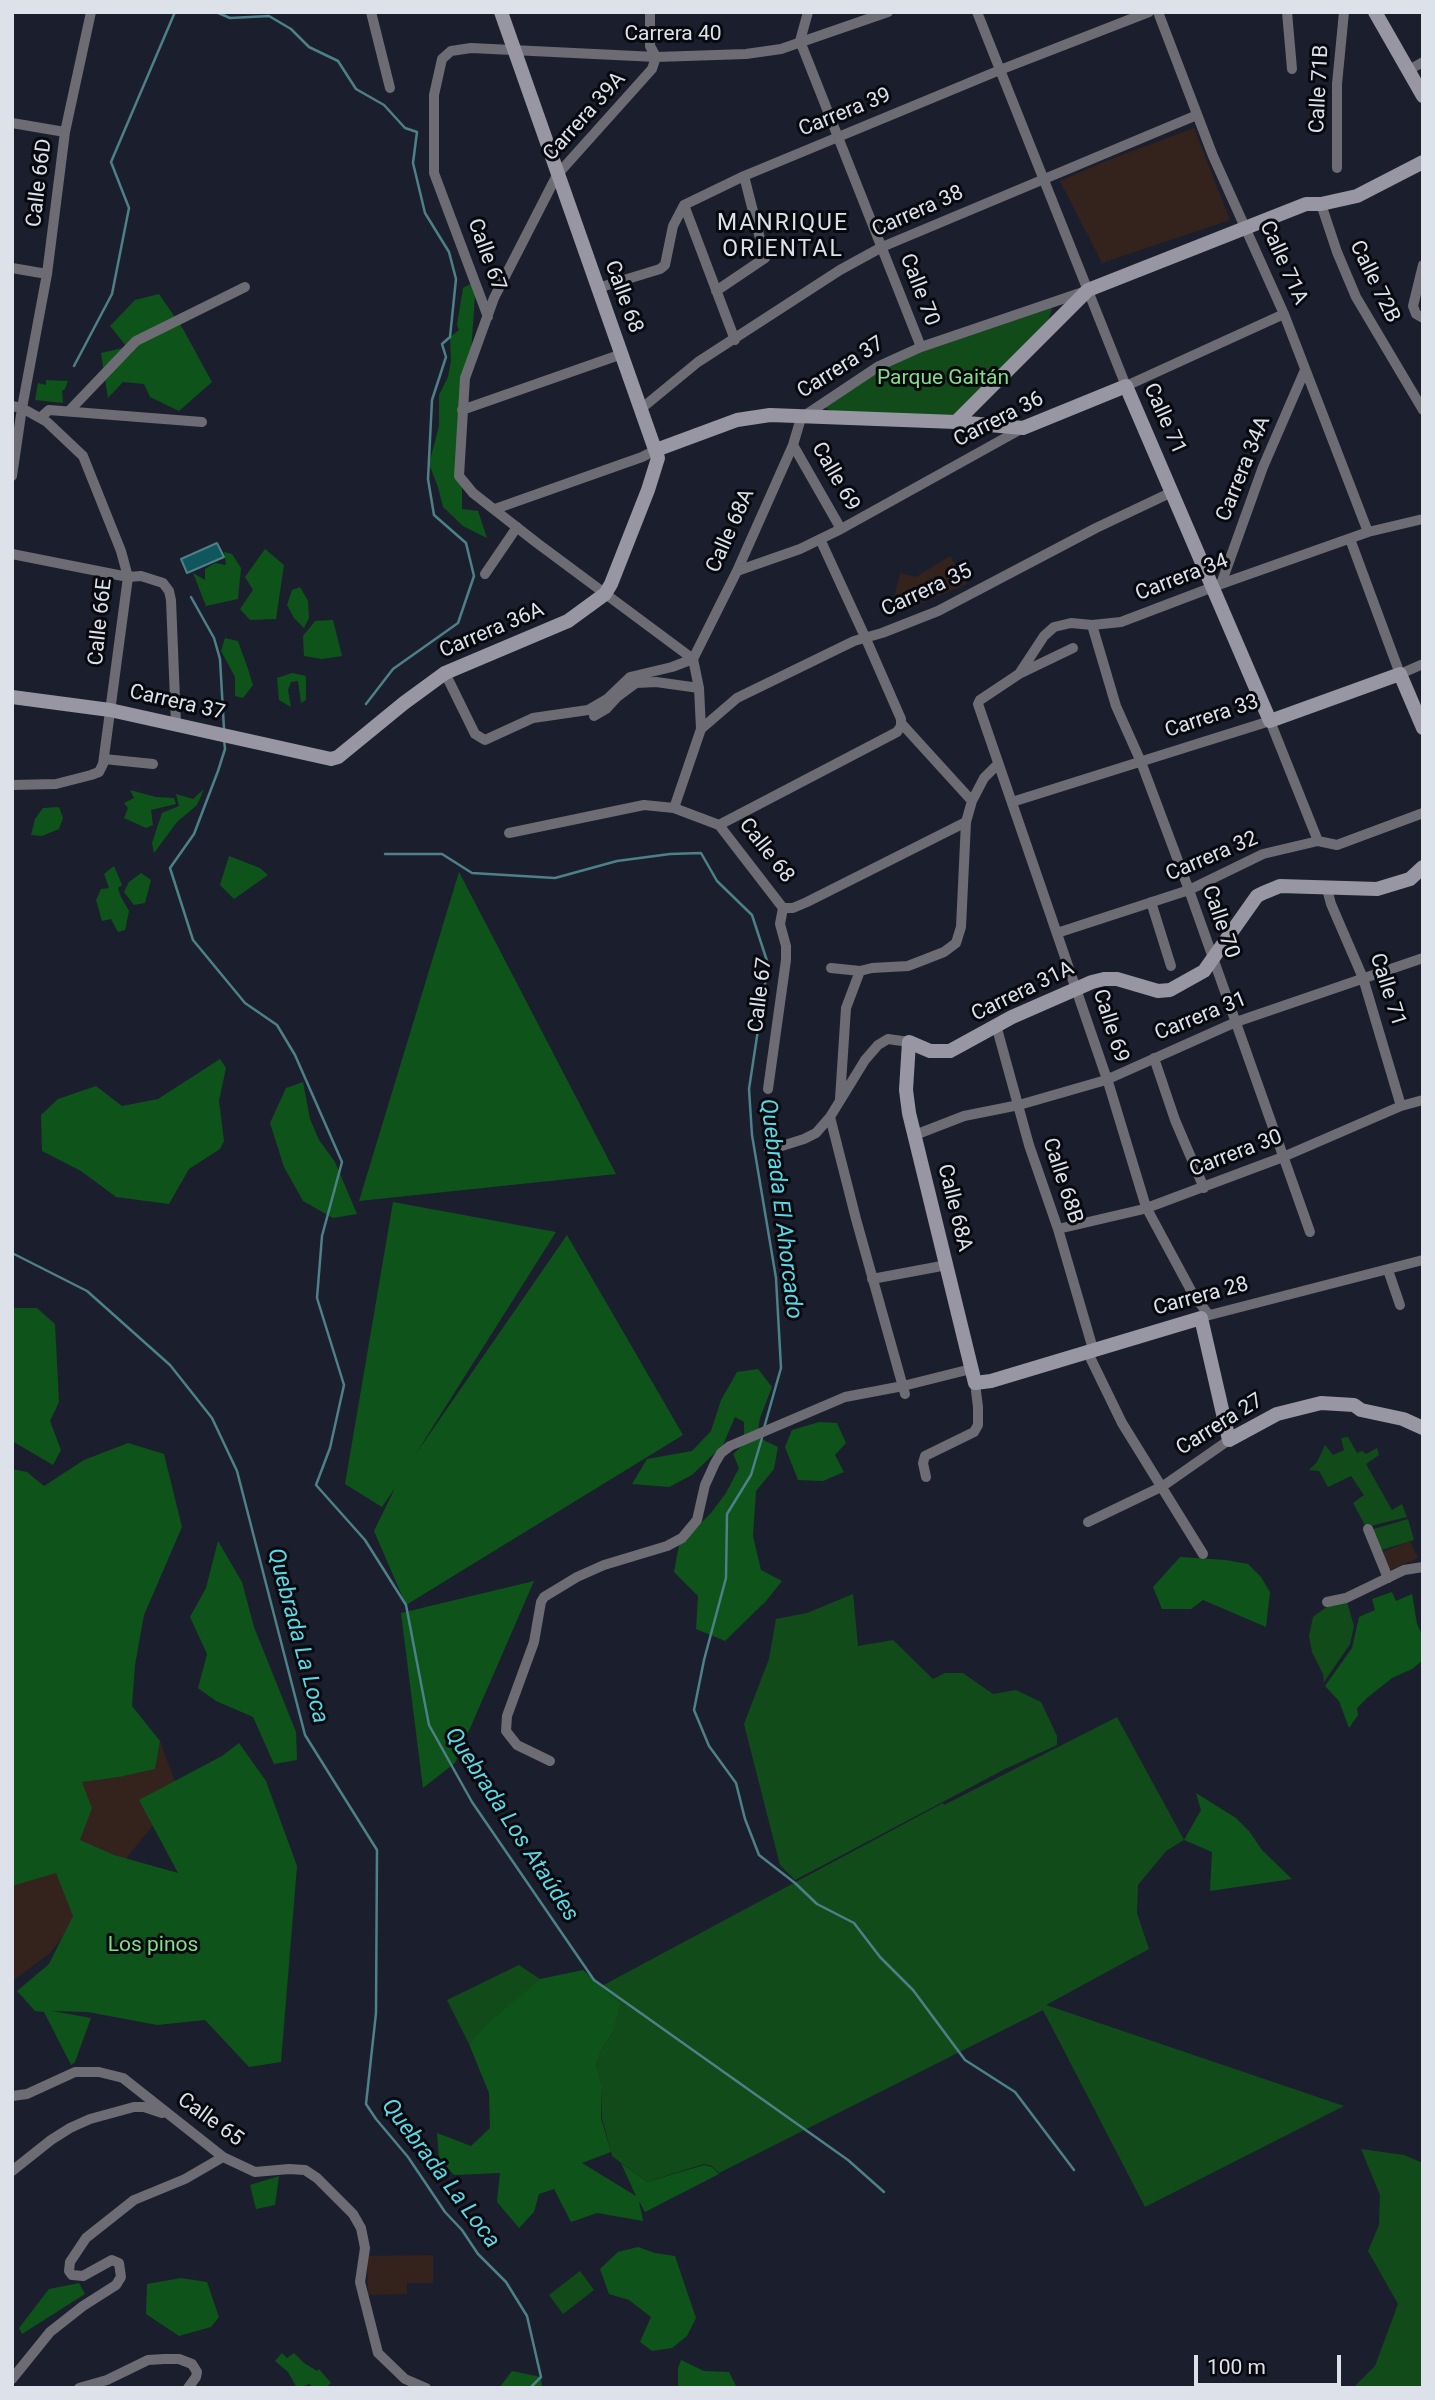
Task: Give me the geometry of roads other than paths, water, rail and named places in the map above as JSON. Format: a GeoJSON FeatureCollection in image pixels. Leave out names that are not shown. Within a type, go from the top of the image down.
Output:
{"type":"FeatureCollection","features":[{"type":"Feature","properties":{"kind":"street"},"geometry":{"type":"LineString","coordinates":[[371,12],[390,88]]}},
{"type":"Feature","properties":{"kind":"street","name":"Calle 68"},"geometry":{"type":"LineString","coordinates":[[501,12],[656,450],[657,462],[652,481],[611,583],[604,594]]}},
{"type":"Feature","properties":{"kind":"street"},"geometry":{"type":"LineString","coordinates":[[650,12],[650,47],[656,57]]}},
{"type":"Feature","properties":{"kind":"street"},"geometry":{"type":"LineString","coordinates":[[800,41],[808,12]]}},
{"type":"Feature","properties":{"kind":"street","name":"Carrera 40"},"geometry":{"type":"LineString","coordinates":[[451,51],[471,48],[656,57],[764,52],[790,47],[800,41],[816,38],[888,12]]}},
{"type":"Feature","properties":{"kind":"street","name":"Calle 71"},"geometry":{"type":"LineString","coordinates":[[977,12],[1126,386],[1172,492],[1217,585],[1318,841]]}},
{"type":"Feature","properties":{"kind":"street","name":"Carrera 39"},"geometry":{"type":"LineString","coordinates":[[684,205],[744,176],[1000,70],[1149,12]]}},
{"type":"Feature","properties":{"kind":"street","name":"Calle 71A"},"geometry":{"type":"LineString","coordinates":[[1158,12],[1244,227],[1284,314],[1368,532]]}},
{"type":"Feature","properties":{"kind":"street"},"geometry":{"type":"LineString","coordinates":[[1287,12],[1292,69]]}},
{"type":"Feature","properties":{"kind":"street","name":"Calle 71B"},"geometry":{"type":"LineString","coordinates":[[1337,168],[1337,84],[1345,12]]}},
{"type":"Feature","properties":{"kind":"street"},"geometry":{"type":"LineString","coordinates":[[1375,12],[1423,96]]}},
{"type":"Feature","properties":{"kind":"street","name":"Calle 66D"},"geometry":{"type":"LineString","coordinates":[[12,476],[17,407],[47,274],[65,132],[91,16]]}},
{"type":"Feature","properties":{"kind":"street","name":"Calle 70"},"geometry":{"type":"LineString","coordinates":[[800,41],[921,346]]}},
{"type":"Feature","properties":{"kind":"street","name":"Calle 67"},"geometry":{"type":"LineString","coordinates":[[451,51],[442,59],[435,95],[434,173],[488,317],[465,378],[458,476],[495,509]]}},
{"type":"Feature","properties":{"kind":"street","name":"Carrera 39A"},"geometry":{"type":"LineString","coordinates":[[488,317],[494,298],[557,175],[649,75],[656,57]]}},
{"type":"Feature","properties":{"kind":"street"},"geometry":{"type":"LineString","coordinates":[[1409,70],[1423,62]]}},
{"type":"Feature","properties":{"kind":"street","name":"Carrera 38"},"geometry":{"type":"LineString","coordinates":[[642,408],[681,374],[840,270],[882,247],[1197,114]]}},
{"type":"Feature","properties":{"kind":"street"},"geometry":{"type":"LineString","coordinates":[[12,123],[65,132]]}},
{"type":"Feature","properties":{"kind":"street","name":"Carrera 37"},"geometry":{"type":"LineString","coordinates":[[495,509],[737,420],[770,415],[801,418],[879,366],[921,346],[1088,290],[1306,204],[1321,204],[1357,196],[1423,162]]}},
{"type":"Feature","properties":{"kind":"street"},"geometry":{"type":"LineString","coordinates":[[716,291],[765,258],[744,176]]}},
{"type":"Feature","properties":{"kind":"street","name":"Calle 72B"},"geometry":{"type":"LineString","coordinates":[[1321,204],[1356,297],[1423,410]]}},
{"type":"Feature","properties":{"kind":"street"},"geometry":{"type":"LineString","coordinates":[[598,288],[660,269],[665,265],[673,226],[684,205]]}},
{"type":"Feature","properties":{"kind":"street"},"geometry":{"type":"LineString","coordinates":[[684,205],[735,340]]}},
{"type":"Feature","properties":{"kind":"street"},"geometry":{"type":"LineString","coordinates":[[1420,316],[1413,306],[1423,265]]}},
{"type":"Feature","properties":{"kind":"street"},"geometry":{"type":"LineString","coordinates":[[12,268],[47,274]]}},
{"type":"Feature","properties":{"kind":"street"},"geometry":{"type":"LineString","coordinates":[[68,411],[136,341],[245,287]]}},
{"type":"Feature","properties":{"kind":"street","name":"Carrera 37"},"geometry":{"type":"LineString","coordinates":[[956,422],[1088,290]]}},
{"type":"Feature","properties":{"kind":"street","name":"Carrera 36"},"geometry":{"type":"LineString","coordinates":[[737,571],[800,549],[841,529],[1023,428],[1126,386],[1284,314]]}},
{"type":"Feature","properties":{"kind":"street"},"geometry":{"type":"LineString","coordinates":[[463,410],[622,354]]}},
{"type":"Feature","properties":{"kind":"street","name":"Carrera 34A"},"geometry":{"type":"LineString","coordinates":[[1217,585],[1305,370]]}},
{"type":"Feature","properties":{"kind":"street"},"geometry":{"type":"LineString","coordinates":[[17,407],[40,418],[49,410],[202,422]]}},
{"type":"Feature","properties":{"kind":"street","name":"Calle 66E"},"geometry":{"type":"LineString","coordinates":[[40,418],[62,434],[83,456],[121,551],[128,577],[104,759]]}},
{"type":"Feature","properties":{"kind":"street"},"geometry":{"type":"LineString","coordinates":[[801,418],[956,422],[1023,428]]}},
{"type":"Feature","properties":{"kind":"street","name":"Calle 68A"},"geometry":{"type":"LineString","coordinates":[[693,659],[737,571],[793,445],[801,418]]}},
{"type":"Feature","properties":{"kind":"street","name":"Calle 69"},"geometry":{"type":"LineString","coordinates":[[793,445],[841,529]]}},
{"type":"Feature","properties":{"kind":"street","name":"Carrera 35"},"geometry":{"type":"LineString","coordinates":[[701,729],[737,698],[854,641],[866,639],[938,611],[1096,528],[1172,492]]}},
{"type":"Feature","properties":{"kind":"street"},"geometry":{"type":"LineString","coordinates":[[495,509],[693,659],[699,688],[701,729],[674,808]]}},
{"type":"Feature","properties":{"kind":"street","name":"Carrera 34"},"geometry":{"type":"LineString","coordinates":[[980,700],[1019,674],[1044,636],[1054,627],[1071,623],[1092,625],[1121,622],[1368,532],[1423,519]]}},
{"type":"Feature","properties":{"kind":"street"},"geometry":{"type":"LineString","coordinates":[[485,574],[517,527]]}},
{"type":"Feature","properties":{"kind":"street"},"geometry":{"type":"LineString","coordinates":[[820,539],[901,724],[972,802]]}},
{"type":"Feature","properties":{"kind":"street"},"geometry":{"type":"LineString","coordinates":[[1350,539],[1423,728]]}},
{"type":"Feature","properties":{"kind":"street"},"geometry":{"type":"LineString","coordinates":[[12,554],[128,577],[141,576],[163,583],[169,591],[176,724]]}},
{"type":"Feature","properties":{"kind":"street","name":"Carrera 36A"},"geometry":{"type":"LineString","coordinates":[[331,759],[338,757],[445,673],[568,621],[604,594]]}},
{"type":"Feature","properties":{"kind":"street","name":"Calle 70"},"geometry":{"type":"LineString","coordinates":[[1092,625],[1116,706],[1141,762],[1189,890],[1310,1232]]}},
{"type":"Feature","properties":{"kind":"street"},"geometry":{"type":"LineString","coordinates":[[1019,674],[1073,648]]}},
{"type":"Feature","properties":{"kind":"street"},"geometry":{"type":"LineString","coordinates":[[445,673],[475,734],[485,740],[533,718],[589,710],[607,699],[630,677],[673,667],[693,659]]}},
{"type":"Feature","properties":{"kind":"street","name":"Carrera 33"},"geometry":{"type":"LineString","coordinates":[[1012,802],[1270,721],[1423,664]]}},
{"type":"Feature","properties":{"kind":"street"},"geometry":{"type":"LineString","coordinates":[[594,716],[636,683],[656,682],[699,688]]}},
{"type":"Feature","properties":{"kind":"street","name":"Carrera 37"},"geometry":{"type":"LineString","coordinates":[[12,697],[110,709],[331,759]]}},
{"type":"Feature","properties":{"kind":"street","name":"Calle 69"},"geometry":{"type":"LineString","coordinates":[[980,700],[978,708],[1057,933],[1146,1208],[1205,1317],[1229,1440]]}},
{"type":"Feature","properties":{"kind":"street"},"geometry":{"type":"LineString","coordinates":[[719,825],[897,732],[901,724]]}},
{"type":"Feature","properties":{"kind":"street"},"geometry":{"type":"LineString","coordinates":[[12,785],[56,784],[91,775],[99,772],[104,759],[153,764]]}},
{"type":"Feature","properties":{"kind":"street"},"geometry":{"type":"LineString","coordinates":[[831,968],[860,971],[908,966],[944,952],[956,943],[961,927],[966,822],[984,778],[997,765]]}},
{"type":"Feature","properties":{"kind":"street","name":"Calle 68"},"geometry":{"type":"LineString","coordinates":[[509,833],[644,805],[674,808],[719,825],[783,908]]}},
{"type":"Feature","properties":{"kind":"street","name":"Carrera 32"},"geometry":{"type":"LineString","coordinates":[[1057,933],[1189,890],[1263,855],[1318,841],[1337,845],[1423,813]]}},
{"type":"Feature","properties":{"kind":"street"},"geometry":{"type":"LineString","coordinates":[[783,908],[793,908],[807,902],[966,822]]}},
{"type":"Feature","properties":{"kind":"street","name":"Carrera 31A"},"geometry":{"type":"LineString","coordinates":[[769,1150],[816,1133],[830,1117],[865,1060],[878,1045],[888,1039],[909,1042],[930,1051],[950,1051],[996,1025],[1092,982],[1117,979],[1158,991],[1170,990],[1197,975],[1213,961],[1237,923],[1262,893],[1280,886],[1377,889],[1410,879],[1423,867]]}},
{"type":"Feature","properties":{"kind":"street","name":"Calle 71"},"geometry":{"type":"LineString","coordinates":[[1327,889],[1363,978],[1401,1107]]}},
{"type":"Feature","properties":{"kind":"street"},"geometry":{"type":"LineString","coordinates":[[1151,902],[1171,966]]}},
{"type":"Feature","properties":{"kind":"street","name":"Calle 67"},"geometry":{"type":"LineString","coordinates":[[768,1088],[786,960],[786,946],[780,924],[783,908]]}},
{"type":"Feature","properties":{"kind":"street","name":"Carrera 31"},"geometry":{"type":"LineString","coordinates":[[915,1135],[964,1116],[1019,1105],[1106,1080],[1236,1022],[1423,958]]}},
{"type":"Feature","properties":{"kind":"street"},"geometry":{"type":"LineString","coordinates":[[839,1101],[846,1008],[860,971]]}},
{"type":"Feature","properties":{"kind":"street","name":"Calle 68B"},"geometry":{"type":"LineString","coordinates":[[996,1025],[1029,1145],[1058,1229],[1090,1350],[1122,1423],[1163,1486]]}},
{"type":"Feature","properties":{"kind":"street","name":"Calle 68A"},"geometry":{"type":"LineString","coordinates":[[909,1042],[906,1090],[978,1406],[978,1425],[974,1432],[925,1456],[923,1463],[926,1477]]}},
{"type":"Feature","properties":{"kind":"street"},"geometry":{"type":"LineString","coordinates":[[1154,1058],[1175,1120],[1204,1188]]}},
{"type":"Feature","properties":{"kind":"street","name":"Carrera 30"},"geometry":{"type":"LineString","coordinates":[[1058,1229],[1146,1208],[1204,1188],[1423,1100]]}},
{"type":"Feature","properties":{"kind":"street"},"geometry":{"type":"LineString","coordinates":[[830,1117],[904,1390]]}},
{"type":"Feature","properties":{"kind":"street","name":"Carrera 28"},"geometry":{"type":"LineString","coordinates":[[973,1376],[991,1381],[1205,1317],[1423,1260]]}},
{"type":"Feature","properties":{"kind":"street"},"geometry":{"type":"LineString","coordinates":[[872,1279],[947,1265]]}},
{"type":"Feature","properties":{"kind":"street"},"geometry":{"type":"LineString","coordinates":[[1388,1269],[1400,1305]]}},
{"type":"Feature","properties":{"kind":"street"},"geometry":{"type":"LineString","coordinates":[[550,1761],[517,1745],[506,1731],[507,1716],[534,1642],[544,1597],[595,1569],[667,1546],[682,1538],[697,1521],[705,1485],[721,1453],[768,1428],[845,1397],[904,1390],[973,1376]]}},
{"type":"Feature","properties":{"kind":"street","name":"Carrera 27"},"geometry":{"type":"LineString","coordinates":[[1088,1522],[1163,1486],[1229,1440],[1277,1414],[1321,1403],[1354,1405],[1361,1410],[1403,1419],[1423,1428]]}},
{"type":"Feature","properties":{"kind":"street"},"geometry":{"type":"LineString","coordinates":[[1163,1486],[1203,1554]]}},
{"type":"Feature","properties":{"kind":"street"},"geometry":{"type":"LineString","coordinates":[[1368,1529],[1388,1578]]}},
{"type":"Feature","properties":{"kind":"street"},"geometry":{"type":"LineString","coordinates":[[1327,1602],[1346,1598],[1404,1570],[1423,1567]]}},
{"type":"Feature","properties":{"kind":"street","name":"Calle 65"},"geometry":{"type":"LineString","coordinates":[[12,2096],[27,2094],[75,2073],[99,2072],[123,2078],[223,2157],[255,2172],[305,2170],[317,2178],[353,2214],[362,2228],[365,2248],[360,2283],[378,2353],[405,2379],[426,2388]]}},
{"type":"Feature","properties":{"kind":"street"},"geometry":{"type":"LineString","coordinates":[[12,2171],[51,2140],[90,2119],[134,2107],[144,2107],[169,2115]]}},
{"type":"Feature","properties":{"kind":"street"},"geometry":{"type":"LineString","coordinates":[[12,2379],[50,2332],[116,2285],[121,2277],[120,2263],[112,2260],[78,2277],[69,2271],[70,2262],[86,2238],[134,2200],[185,2179],[223,2157]]}},
{"type":"Feature","properties":{"kind":"street"},"geometry":{"type":"LineString","coordinates":[[79,2388],[107,2380],[148,2360],[164,2359],[179,2359],[192,2364],[196,2376],[190,2387]]}},
{"type":"Feature","properties":{"kind":"waterway","name":"Quebrada Los Ataúdes"},"geometry":{"type":"LineString","coordinates":[[74,366],[112,294],[129,208],[111,162],[175,12]]}},
{"type":"Feature","properties":{"kind":"waterway","name":"Quebrada El Ahorcado"},"geometry":{"type":"LineString","coordinates":[[216,12],[230,18],[269,16],[291,29],[309,47],[338,61],[356,89],[384,105],[405,128],[417,132],[413,163],[425,213],[449,252],[456,279],[450,337],[442,344],[446,357],[432,400],[428,479],[434,515],[466,543],[474,576],[458,623],[393,669],[366,704]]}},
{"type":"Feature","properties":{"kind":"waterway","name":"Quebrada Los Ataúdes"},"geometry":{"type":"LineString","coordinates":[[191,597],[214,638],[220,659],[224,729]]}},
{"type":"Feature","properties":{"kind":"waterway","name":"Quebrada Los Ataúdes"},"geometry":{"type":"LineString","coordinates":[[224,739],[225,749],[194,834],[170,868],[193,940],[245,1003],[277,1025],[295,1055],[342,1162],[322,1236],[317,1298],[344,1385],[330,1448],[316,1485],[365,1540],[406,1605],[429,1725],[472,1802],[594,1980],[848,2160],[884,2192]]}},
{"type":"Feature","properties":{"kind":"waterway","name":"Quebrada El Ahorcado"},"geometry":{"type":"LineString","coordinates":[[385,854],[442,854],[472,873],[555,878],[617,861],[701,853],[717,881],[752,915],[768,964],[749,1089],[752,1135],[776,1278],[781,1368],[764,1428]]}},
{"type":"Feature","properties":{"kind":"waterway","name":"Quebrada La Loca"},"geometry":{"type":"LineString","coordinates":[[12,1253],[87,1291],[170,1365],[212,1418],[237,1471],[305,1735],[377,1850],[376,2013],[366,2104],[478,2254],[506,2282],[527,2316],[541,2377],[530,2388]]}},
{"type":"Feature","properties":{"kind":"waterway","name":"Quebrada El Ahorcado"},"geometry":{"type":"LineString","coordinates":[[762,1438],[751,1475],[727,1514],[726,1578],[694,1710],[709,1746],[736,1783],[745,1819],[759,1855],[817,1904],[854,1923],[880,1957],[913,1990],[965,2060],[1015,2092],[1074,2170]]}},
{"type":"Feature","properties":{"kind":"district","name":"MANRIQUE ORIENTAL"},"geometry":{"type":"Point","coordinates":[783,237]}},
{"type":"Feature","properties":{"kind":"park label","name":"Parque Gaitán"},"geometry":{"type":"Point","coordinates":[943,379]}},
{"type":"Feature","properties":{"kind":"park label","name":"Los pinos"},"geometry":{"type":"Point","coordinates":[153,1946]}}]}
